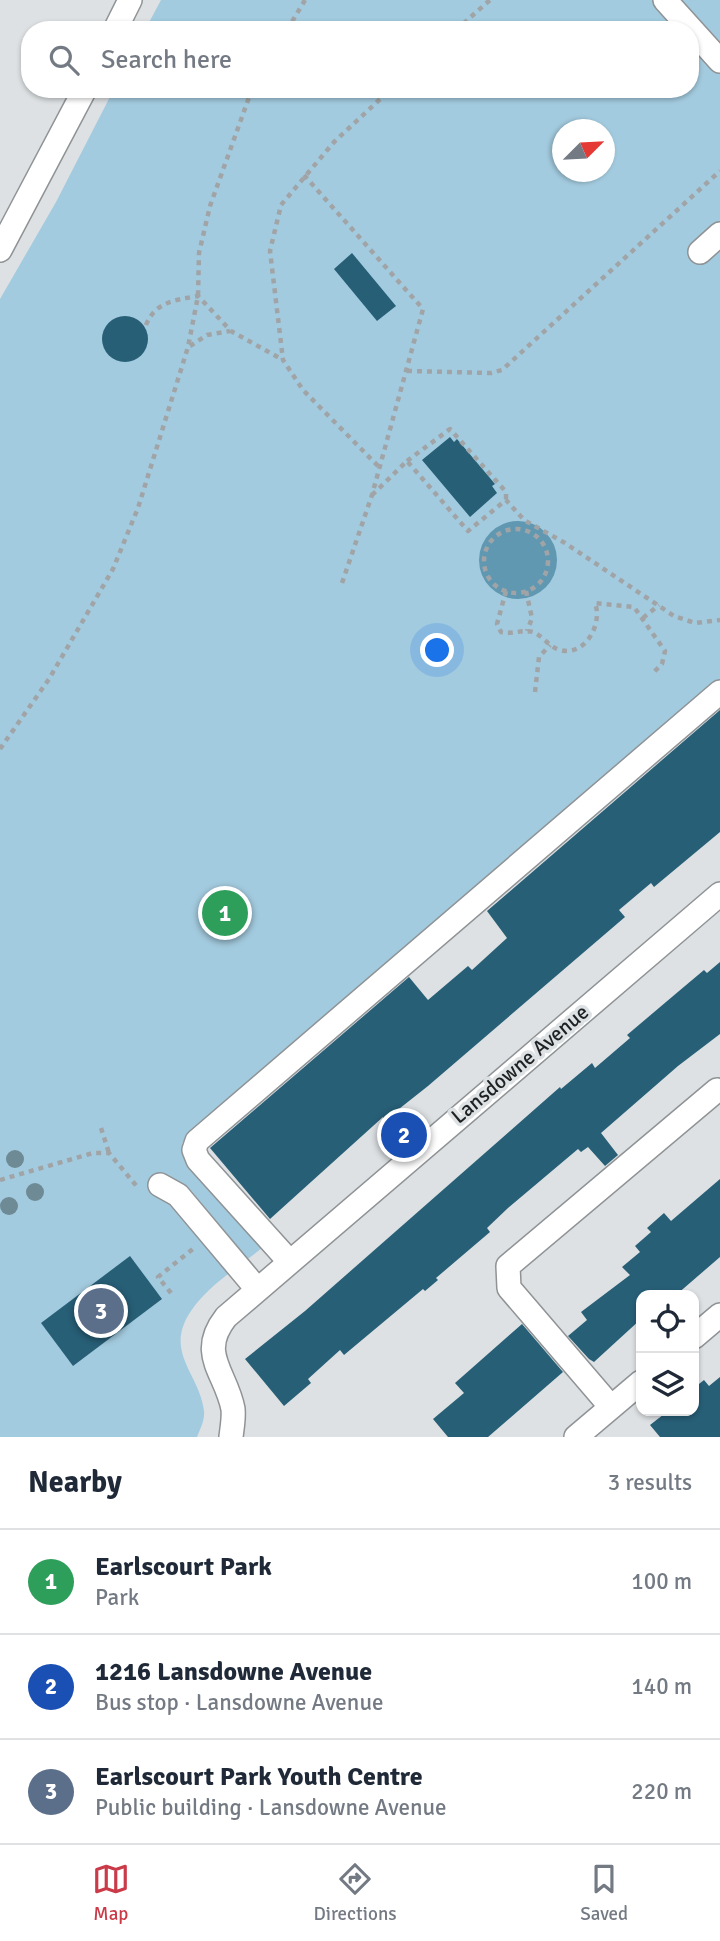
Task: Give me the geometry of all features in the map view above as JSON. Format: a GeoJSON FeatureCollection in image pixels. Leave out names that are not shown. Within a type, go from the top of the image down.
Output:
{"type":"FeatureCollection","features":[{"type":"Feature","properties":{"kind":"street"},"geometry":{"type":"LineString","coordinates":[[120,21],[130,0]]}},
{"type":"Feature","properties":{"kind":"street"},"geometry":{"type":"LineString","coordinates":[[665,0],[684,21]]}},
{"type":"Feature","properties":{"kind":"street"},"geometry":{"type":"LineString","coordinates":[[699,38],[720,61]]}},
{"type":"Feature","properties":{"kind":"street"},"geometry":{"type":"LineString","coordinates":[[0,250],[80,98]]}},
{"type":"Feature","properties":{"kind":"street"},"geometry":{"type":"LineString","coordinates":[[700,252],[720,234]]}},
{"type":"Feature","properties":{"kind":"street"},"geometry":{"type":"LineString","coordinates":[[289,1261],[198,1160],[194,1150],[197,1141],[720,692]]}},
{"type":"Feature","properties":{"kind":"street","name":"Lansdowne Avenue"},"geometry":{"type":"LineString","coordinates":[[231,1437],[233,1411],[212,1347],[217,1329],[289,1261],[720,894]]}},
{"type":"Feature","properties":{"kind":"street"},"geometry":{"type":"LineString","coordinates":[[611,1407],[509,1289],[508,1266],[717,1090]]}},
{"type":"Feature","properties":{"kind":"street"},"geometry":{"type":"LineString","coordinates":[[150,1188],[178,1195],[257,1289]]}},
{"type":"Feature","properties":{"kind":"street"},"geometry":{"type":"LineString","coordinates":[[699,1333],[720,1315]]}},
{"type":"Feature","properties":{"kind":"street"},"geometry":{"type":"LineString","coordinates":[[576,1437],[636,1386]]}},
{"type":"Feature","properties":{"kind":"path"},"geometry":{"type":"LineString","coordinates":[[292,21],[305,0]]}},
{"type":"Feature","properties":{"kind":"path"},"geometry":{"type":"LineString","coordinates":[[467,21],[490,0]]}},
{"type":"Feature","properties":{"kind":"path"},"geometry":{"type":"LineString","coordinates":[[0,749],[49,680],[113,569],[138,508],[188,347],[198,296],[199,253],[210,206],[249,98]]}},
{"type":"Feature","properties":{"kind":"path"},"geometry":{"type":"LineString","coordinates":[[378,466],[303,390],[284,360],[270,251],[281,205],[334,142],[381,98]]}},
{"type":"Feature","properties":{"kind":"path"},"geometry":{"type":"LineString","coordinates":[[407,371],[491,373],[502,370],[720,171]]}},
{"type":"Feature","properties":{"kind":"path"},"geometry":{"type":"LineString","coordinates":[[304,176],[422,310],[372,495],[342,583]]}},
{"type":"Feature","properties":{"kind":"path"},"geometry":{"type":"LineString","coordinates":[[146,325],[151,312],[161,305],[198,296]]}},
{"type":"Feature","properties":{"kind":"path"},"geometry":{"type":"LineString","coordinates":[[198,296],[231,331],[284,360]]}},
{"type":"Feature","properties":{"kind":"path"},"geometry":{"type":"LineString","coordinates":[[188,347],[207,335],[231,331]]}},
{"type":"Feature","properties":{"kind":"path"},"geometry":{"type":"LineString","coordinates":[[372,495],[407,461],[450,429],[506,492],[506,500],[524,520],[565,543],[659,606],[695,623],[720,620]]}},
{"type":"Feature","properties":{"kind":"path"},"geometry":{"type":"LineString","coordinates":[[407,461],[468,531],[506,500]]}},
{"type":"Feature","properties":{"kind":"path"},"geometry":{"type":"LineString","coordinates":[[523,529],[524,520]]}},
{"type":"Feature","properties":{"kind":"path"},"geometry":{"type":"LineString","coordinates":[[523,529],[540,540],[548,559],[542,579],[526,591],[506,591],[489,578],[484,557],[487,546],[502,531],[523,529]]}},
{"type":"Feature","properties":{"kind":"path"},"geometry":{"type":"LineString","coordinates":[[506,591],[497,624],[501,632],[510,635],[527,631],[535,633],[550,645],[568,651],[588,641],[593,633],[595,603],[634,607],[665,651],[662,664],[654,672]]}},
{"type":"Feature","properties":{"kind":"path"},"geometry":{"type":"LineString","coordinates":[[526,591],[532,618],[527,631]]}},
{"type":"Feature","properties":{"kind":"path"},"geometry":{"type":"LineString","coordinates":[[643,618],[659,606]]}},
{"type":"Feature","properties":{"kind":"path"},"geometry":{"type":"LineString","coordinates":[[535,692],[539,657],[550,645]]}},
{"type":"Feature","properties":{"kind":"path"},"geometry":{"type":"LineString","coordinates":[[101,1128],[109,1153],[150,1188]]}},
{"type":"Feature","properties":{"kind":"path"},"geometry":{"type":"LineString","coordinates":[[0,1180],[93,1153],[109,1153]]}},
{"type":"Feature","properties":{"kind":"path"},"geometry":{"type":"LineString","coordinates":[[171,1293],[158,1277],[212,1234]]}},
{"type":"Feature","properties":{"kind":"shaded area"},"geometry":{"type":"Polygon","coordinates":[[[161,0],[720,0],[720,683],[182,1143],[267,1244],[207,1292],[198,1301],[183,1326],[182,1351],[204,1411],[197,1437],[0,1437],[0,299],[56,202],[109,98],[699,98],[699,21],[150,21],[161,0]]]}},
{"type":"Feature","properties":{"kind":"shaded area"},"geometry":{"type":"Polygon","coordinates":[[[518,521],[533,524],[545,533],[554,545],[557,560],[554,575],[545,587],[533,596],[518,599],[503,596],[491,587],[482,575],[479,560],[482,545],[491,533],[503,524],[518,521]]]}},
{"type":"Feature","properties":{"kind":"building"},"geometry":{"type":"Polygon","coordinates":[[[352,253],[396,306],[377,321],[334,269],[352,253]]]}},
{"type":"Feature","properties":{"kind":"building"},"geometry":{"type":"Polygon","coordinates":[[[125,316],[141,323],[148,339],[141,355],[125,362],[109,355],[102,339],[109,323],[125,316]]]}},
{"type":"Feature","properties":{"kind":"building"},"geometry":{"type":"Polygon","coordinates":[[[450,437],[454,442],[457,439],[495,484],[492,486],[497,493],[470,517],[422,460],[450,437]]]}},
{"type":"Feature","properties":{"kind":"building"},"geometry":{"type":"Polygon","coordinates":[[[720,710],[720,832],[654,887],[651,883],[619,910],[625,917],[428,1086],[385,1120],[383,1117],[270,1219],[210,1148],[409,977],[428,1000],[468,966],[472,970],[507,938],[487,911],[720,710]]]}},
{"type":"Feature","properties":{"kind":"building"},"geometry":{"type":"Polygon","coordinates":[[[720,962],[720,1034],[678,1066],[601,1133],[618,1155],[605,1166],[588,1147],[581,1152],[578,1149],[508,1208],[487,1228],[490,1232],[436,1278],[438,1280],[425,1291],[423,1289],[344,1355],[340,1350],[308,1379],[311,1383],[284,1406],[245,1359],[305,1311],[560,1087],[561,1089],[592,1063],[595,1068],[630,1038],[627,1035],[704,970],[707,973],[720,962]]]}},
{"type":"Feature","properties":{"kind":"building"},"geometry":{"type":"Polygon","coordinates":[[[720,1179],[720,1257],[682,1290],[636,1290],[636,1324],[594,1362],[568,1336],[587,1320],[581,1312],[630,1275],[622,1267],[640,1252],[635,1246],[651,1232],[647,1228],[664,1213],[671,1221],[720,1179]]]}},
{"type":"Feature","properties":{"kind":"building"},"geometry":{"type":"Polygon","coordinates":[[[130,1256],[162,1299],[73,1366],[41,1323],[130,1256]]]}},
{"type":"Feature","properties":{"kind":"building"},"geometry":{"type":"Polygon","coordinates":[[[522,1324],[563,1372],[488,1437],[448,1437],[433,1419],[464,1393],[455,1383],[522,1324]]]}},
{"type":"Feature","properties":{"kind":"building"},"geometry":{"type":"Polygon","coordinates":[[[720,1377],[720,1437],[660,1437],[650,1425],[662,1416],[699,1416],[699,1384],[704,1380],[709,1386],[720,1377]]]}},
{"type":"Feature","properties":{"kind":"place","name":"Earlscourt Park"},"geometry":{"type":"Point","coordinates":[225,913]}},
{"type":"Feature","properties":{"kind":"place","name":"1216 Lansdowne Avenue"},"geometry":{"type":"Point","coordinates":[404,1135]}},
{"type":"Feature","properties":{"kind":"place","name":"Earlscourt Park Youth Centre"},"geometry":{"type":"Point","coordinates":[101,1311]}}]}
